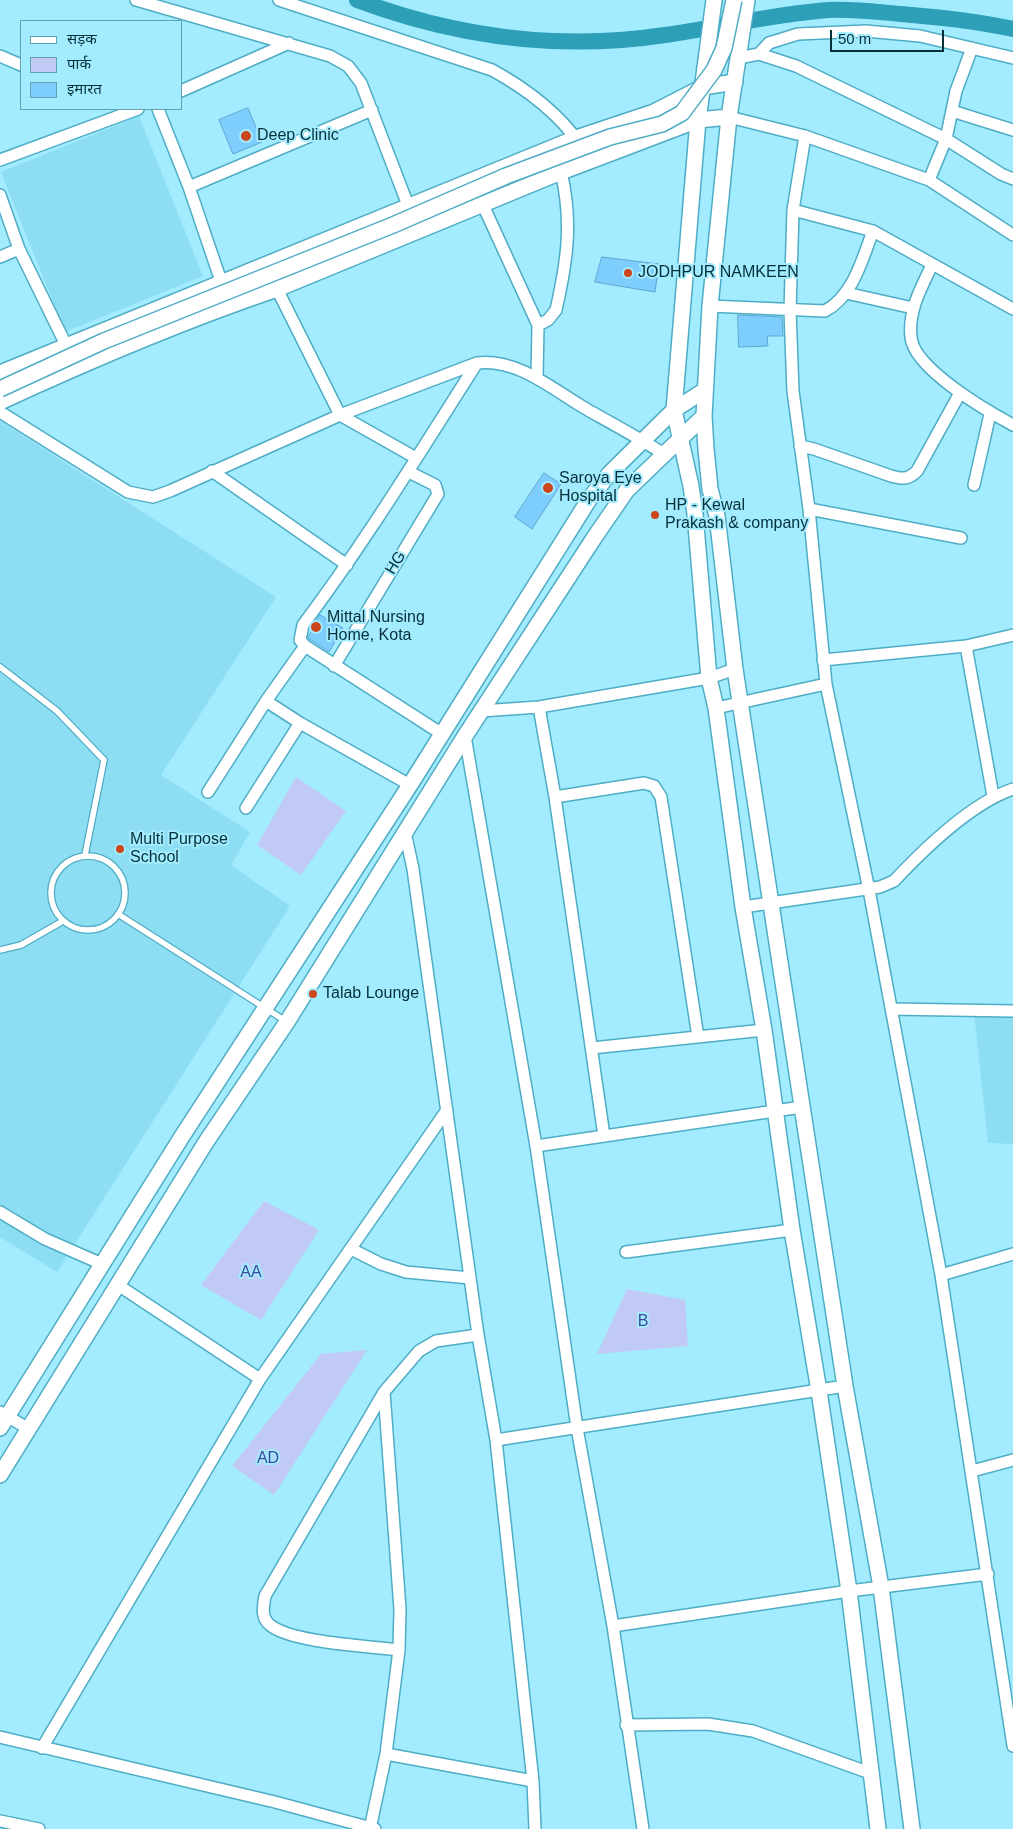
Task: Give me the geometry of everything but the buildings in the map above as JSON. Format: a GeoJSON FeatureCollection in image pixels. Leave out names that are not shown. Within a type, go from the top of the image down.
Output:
{"type":"FeatureCollection","features":[{"type":"Feature","properties":{"kind":"street"},"geometry":{"type":"LineString","coordinates":[[136,0],[289,43],[330,56],[348,66],[361,83],[418,230]]}},
{"type":"Feature","properties":{"kind":"street"},"geometry":{"type":"LineString","coordinates":[[279,0],[492,70],[517,84],[539,102],[576,138],[593,161]]}},
{"type":"Feature","properties":{"kind":"street"},"geometry":{"type":"LineString","coordinates":[[714,0],[704,87],[698,120],[674,410],[691,486],[709,678],[716,708],[743,907],[764,1030],[792,1230],[820,1391],[849,1591],[878,1829]]}},
{"type":"Feature","properties":{"kind":"street"},"geometry":{"type":"LineString","coordinates":[[0,390],[104,341],[393,225],[506,176],[610,138],[662,124],[682,113],[714,70],[724,48],[734,0]]}},
{"type":"Feature","properties":{"kind":"street"},"geometry":{"type":"LineString","coordinates":[[747,0],[729,117],[710,306],[704,416],[710,489],[718,516],[735,669],[845,1386],[880,1587],[912,1829]]}},
{"type":"Feature","properties":{"kind":"street"},"geometry":{"type":"LineString","coordinates":[[759,54],[770,43],[798,34],[866,31],[920,36],[1013,58]]}},
{"type":"Feature","properties":{"kind":"street"},"geometry":{"type":"LineString","coordinates":[[182,91],[289,43]]}},
{"type":"Feature","properties":{"kind":"street"},"geometry":{"type":"LineString","coordinates":[[929,180],[946,139],[956,91],[972,48]]}},
{"type":"Feature","properties":{"kind":"street"},"geometry":{"type":"LineString","coordinates":[[738,54],[759,54],[796,66],[946,139],[1000,174],[1013,179]]}},
{"type":"Feature","properties":{"kind":"street"},"geometry":{"type":"LineString","coordinates":[[0,56],[20,64]]}},
{"type":"Feature","properties":{"kind":"street"},"geometry":{"type":"LineString","coordinates":[[0,373],[576,138],[654,112],[704,87],[735,82]]}},
{"type":"Feature","properties":{"kind":"street"},"geometry":{"type":"LineString","coordinates":[[0,160],[132,110]]}},
{"type":"Feature","properties":{"kind":"street"},"geometry":{"type":"LineString","coordinates":[[158,110],[189,187],[220,282],[230,305]]}},
{"type":"Feature","properties":{"kind":"street"},"geometry":{"type":"LineString","coordinates":[[189,187],[372,110]]}},
{"type":"Feature","properties":{"kind":"street"},"geometry":{"type":"LineString","coordinates":[[952,111],[1013,130]]}},
{"type":"Feature","properties":{"kind":"street"},"geometry":{"type":"LineString","coordinates":[[0,402],[58,375],[230,305],[277,289],[482,203],[698,120],[729,117],[805,136],[929,180],[1008,228],[1013,235]]}},
{"type":"Feature","properties":{"kind":"street"},"geometry":{"type":"LineString","coordinates":[[805,136],[793,210],[790,311],[793,391],[809,509],[826,684],[869,890],[941,1275],[1013,1746]]}},
{"type":"Feature","properties":{"kind":"street"},"geometry":{"type":"LineString","coordinates":[[538,325],[548,320],[556,310],[568,237],[567,199],[561,172]]}},
{"type":"Feature","properties":{"kind":"street"},"geometry":{"type":"LineString","coordinates":[[0,195],[18,249],[66,345]]}},
{"type":"Feature","properties":{"kind":"street"},"geometry":{"type":"LineString","coordinates":[[482,203],[538,325],[537,378]]}},
{"type":"Feature","properties":{"kind":"street"},"geometry":{"type":"LineString","coordinates":[[793,210],[873,231],[1013,309]]}},
{"type":"Feature","properties":{"kind":"street"},"geometry":{"type":"LineString","coordinates":[[710,306],[790,311],[825,311],[837,305],[846,293],[873,231]]}},
{"type":"Feature","properties":{"kind":"street"},"geometry":{"type":"LineString","coordinates":[[0,257],[18,249]]}},
{"type":"Feature","properties":{"kind":"street"},"geometry":{"type":"LineString","coordinates":[[269,264],[277,289],[340,415],[416,458]]}},
{"type":"Feature","properties":{"kind":"street"},"geometry":{"type":"LineString","coordinates":[[932,265],[913,308],[910,338],[914,349],[960,392],[990,414],[1013,425]]}},
{"type":"Feature","properties":{"kind":"street"},"geometry":{"type":"LineString","coordinates":[[846,293],[913,308]]}},
{"type":"Feature","properties":{"kind":"street"},"geometry":{"type":"LineString","coordinates":[[0,412],[128,492],[153,497],[340,415],[476,363],[490,362],[506,365],[537,378],[664,454]]}},
{"type":"Feature","properties":{"kind":"street"},"geometry":{"type":"LineString","coordinates":[[442,734],[334,666],[305,646],[300,640],[303,625],[347,565],[409,472],[476,363]]}},
{"type":"Feature","properties":{"kind":"street"},"geometry":{"type":"LineString","coordinates":[[30,1429],[2,1419],[181,1138],[410,785],[542,570],[574,526],[590,498],[610,473],[674,410],[705,390]]}},
{"type":"Feature","properties":{"kind":"street"},"geometry":{"type":"LineString","coordinates":[[800,446],[814,449],[890,476],[902,479],[911,477],[917,471],[960,392]]}},
{"type":"Feature","properties":{"kind":"street"},"geometry":{"type":"LineString","coordinates":[[974,485],[990,414]]}},
{"type":"Feature","properties":{"kind":"street"},"geometry":{"type":"LineString","coordinates":[[0,1475],[206,1142],[286,1022],[481,711],[627,490],[704,416]]}},
{"type":"Feature","properties":{"kind":"street"},"geometry":{"type":"LineString","coordinates":[[212,472],[347,565]]}},
{"type":"Feature","properties":{"kind":"street","name":"HG"},"geometry":{"type":"LineString","coordinates":[[334,666],[438,494],[435,485],[409,472]]}},
{"type":"Feature","properties":{"kind":"street"},"geometry":{"type":"LineString","coordinates":[[809,509],[961,538]]}},
{"type":"Feature","properties":{"kind":"street"},"geometry":{"type":"LineString","coordinates":[[823,660],[966,646],[1013,635]]}},
{"type":"Feature","properties":{"kind":"street"},"geometry":{"type":"LineString","coordinates":[[208,792],[266,701],[305,646]]}},
{"type":"Feature","properties":{"kind":"street"},"geometry":{"type":"LineString","coordinates":[[966,646],[993,796]]}},
{"type":"Feature","properties":{"kind":"street"},"geometry":{"type":"LineString","coordinates":[[481,711],[539,707],[709,678],[735,669]]}},
{"type":"Feature","properties":{"kind":"street"},"geometry":{"type":"LineString","coordinates":[[716,708],[826,684]]}},
{"type":"Feature","properties":{"kind":"street"},"geometry":{"type":"LineString","coordinates":[[266,701],[300,723],[410,785]]}},
{"type":"Feature","properties":{"kind":"street"},"geometry":{"type":"LineString","coordinates":[[539,707],[555,797],[604,1136]]}},
{"type":"Feature","properties":{"kind":"street"},"geometry":{"type":"LineString","coordinates":[[246,808],[300,723]]}},
{"type":"Feature","properties":{"kind":"street"},"geometry":{"type":"LineString","coordinates":[[465,736],[536,1146],[577,1428],[613,1626],[642,1829]]}},
{"type":"Feature","properties":{"kind":"street"},"geometry":{"type":"LineString","coordinates":[[555,797],[644,783],[654,786],[662,797],[698,1037]]}},
{"type":"Feature","properties":{"kind":"street"},"geometry":{"type":"LineString","coordinates":[[743,907],[869,890],[894,881],[962,819],[993,796],[1013,789]]}},
{"type":"Feature","properties":{"kind":"street"},"geometry":{"type":"LineString","coordinates":[[405,832],[413,869],[478,1335],[496,1440],[532,1781],[535,1829]]}},
{"type":"Feature","properties":{"kind":"street"},"geometry":{"type":"LineString","coordinates":[[891,1009],[1013,1011]]}},
{"type":"Feature","properties":{"kind":"street"},"geometry":{"type":"LineString","coordinates":[[592,1048],[764,1030]]}},
{"type":"Feature","properties":{"kind":"street"},"geometry":{"type":"LineString","coordinates":[[536,1146],[802,1107]]}},
{"type":"Feature","properties":{"kind":"street"},"geometry":{"type":"LineString","coordinates":[[42,1748],[260,1379],[447,1110]]}},
{"type":"Feature","properties":{"kind":"street"},"geometry":{"type":"LineString","coordinates":[[0,1212],[45,1239],[102,1264]]}},
{"type":"Feature","properties":{"kind":"street"},"geometry":{"type":"LineString","coordinates":[[626,1252],[792,1230]]}},
{"type":"Feature","properties":{"kind":"street"},"geometry":{"type":"LineString","coordinates":[[351,1249],[381,1264],[406,1272],[470,1278]]}},
{"type":"Feature","properties":{"kind":"street"},"geometry":{"type":"LineString","coordinates":[[941,1275],[1013,1254]]}},
{"type":"Feature","properties":{"kind":"street"},"geometry":{"type":"LineString","coordinates":[[118,1285],[260,1379]]}},
{"type":"Feature","properties":{"kind":"street"},"geometry":{"type":"LineString","coordinates":[[399,1650],[292,1636],[269,1625],[262,1613],[264,1596],[384,1392],[419,1351],[436,1341],[478,1335]]}},
{"type":"Feature","properties":{"kind":"street"},"geometry":{"type":"LineString","coordinates":[[496,1440],[845,1386]]}},
{"type":"Feature","properties":{"kind":"street"},"geometry":{"type":"LineString","coordinates":[[0,1737],[275,1802],[372,1829],[386,1754],[399,1650],[400,1609],[384,1392]]}},
{"type":"Feature","properties":{"kind":"street"},"geometry":{"type":"LineString","coordinates":[[972,1471],[1013,1460]]}},
{"type":"Feature","properties":{"kind":"street"},"geometry":{"type":"LineString","coordinates":[[613,1626],[849,1591],[988,1574]]}},
{"type":"Feature","properties":{"kind":"street"},"geometry":{"type":"LineString","coordinates":[[626,1725],[708,1724],[753,1731],[870,1772]]}},
{"type":"Feature","properties":{"kind":"street"},"geometry":{"type":"LineString","coordinates":[[386,1754],[532,1781]]}},
{"type":"Feature","properties":{"kind":"street"},"geometry":{"type":"LineString","coordinates":[[0,1821],[11,1826],[39,1829]]}},
{"type":"Feature","properties":{"kind":"lane"},"geometry":{"type":"LineString","coordinates":[[0,667],[58,710],[104,760],[85,855]]}},
{"type":"Feature","properties":{"kind":"lane"},"geometry":{"type":"LineString","coordinates":[[85,855],[100,857],[113,864],[121,876],[125,890],[123,905],[118,914],[104,927],[90,931],[75,928],[63,921],[54,910],[50,895],[52,881],[59,868],[71,859],[85,855]]}},
{"type":"Feature","properties":{"kind":"lane"},"geometry":{"type":"LineString","coordinates":[[118,914],[286,1022]]}},
{"type":"Feature","properties":{"kind":"lane"},"geometry":{"type":"LineString","coordinates":[[0,950],[21,945],[63,921]]}},
{"type":"Feature","properties":{"kind":"shaded area"},"geometry":{"type":"Polygon","coordinates":[[[139,116],[203,276],[65,332],[1,172],[139,116]]]}},
{"type":"Feature","properties":{"kind":"shaded area","name":"Multi Purpose School"},"geometry":{"type":"Polygon","coordinates":[[[0,421],[276,597],[161,775],[250,832],[231,865],[290,906],[57,1272],[0,1237],[0,421]]]}},
{"type":"Feature","properties":{"kind":"shaded area"},"geometry":{"type":"Polygon","coordinates":[[[974,1012],[1013,1016],[1013,1144],[988,1143],[974,1012]]]}},
{"type":"Feature","properties":{"kind":"green space"},"geometry":{"type":"Polygon","coordinates":[[[296,777],[346,811],[301,875],[257,845],[296,777]]]}},
{"type":"Feature","properties":{"kind":"green space","name":"AA"},"geometry":{"type":"Polygon","coordinates":[[[264,1201],[319,1230],[261,1320],[201,1285],[264,1201]]]}},
{"type":"Feature","properties":{"kind":"green space","name":"B"},"geometry":{"type":"Polygon","coordinates":[[[627,1289],[685,1300],[688,1346],[597,1354],[627,1289]]]}},
{"type":"Feature","properties":{"kind":"green space","name":"AD"},"geometry":{"type":"Polygon","coordinates":[[[367,1350],[274,1495],[232,1466],[321,1354],[367,1350]]]}},
{"type":"Feature","properties":{"kind":"waterway"},"geometry":{"type":"LineString","coordinates":[[357,0],[394,13],[470,32],[548,41],[626,40],[788,14],[829,10],[929,16],[1013,29]]}},
{"type":"Feature","properties":{"kind":"place","name":"Deep Clinic"},"geometry":{"type":"Point","coordinates":[246,136]}},
{"type":"Feature","properties":{"kind":"place","name":"JODHPUR NAMKEEN"},"geometry":{"type":"Point","coordinates":[628,273]}},
{"type":"Feature","properties":{"kind":"place","name":"Saroya Eye Hospital"},"geometry":{"type":"Point","coordinates":[548,488]}},
{"type":"Feature","properties":{"kind":"place","name":"HP - Kewal Prakash & company"},"geometry":{"type":"Point","coordinates":[655,515]}},
{"type":"Feature","properties":{"kind":"place","name":"Mittal Nursing Home, Kota"},"geometry":{"type":"Point","coordinates":[316,627]}},
{"type":"Feature","properties":{"kind":"place","name":"Multi Purpose School"},"geometry":{"type":"Point","coordinates":[120,849]}},
{"type":"Feature","properties":{"kind":"place","name":"Talab Lounge"},"geometry":{"type":"Point","coordinates":[313,994]}}]}
